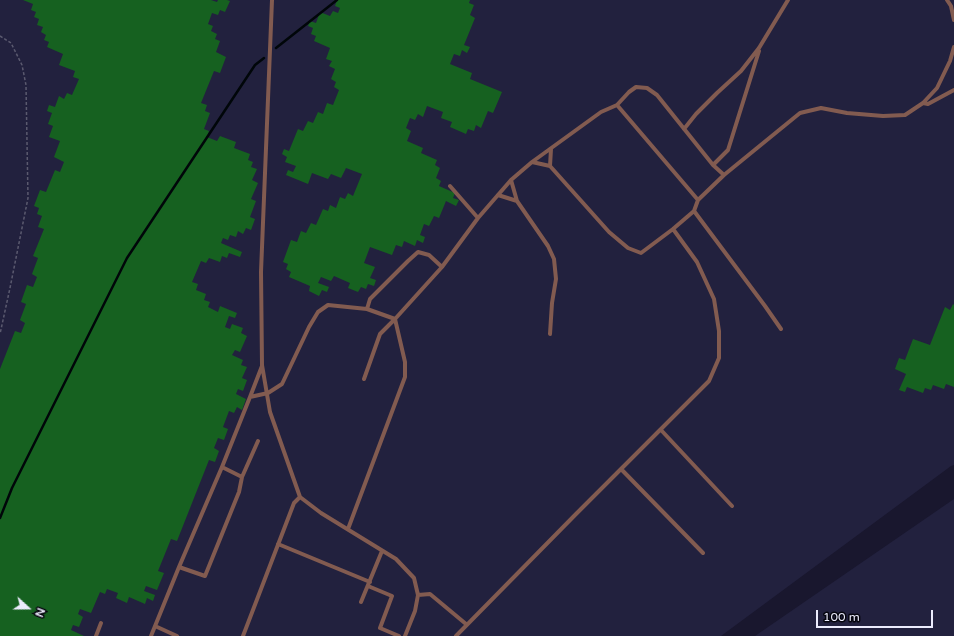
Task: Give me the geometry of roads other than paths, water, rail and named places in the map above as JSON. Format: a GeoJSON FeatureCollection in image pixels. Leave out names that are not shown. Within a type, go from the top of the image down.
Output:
{"type":"FeatureCollection","features":[{"type":"Feature","properties":{"kind":"lane"},"geometry":{"type":"LineString","coordinates":[[272,0],[261,272],[262,365],[268,393],[270,412],[300,497],[321,513],[396,559],[414,578],[418,595],[415,611],[404,636]]}},
{"type":"Feature","properties":{"kind":"lane"},"geometry":{"type":"LineString","coordinates":[[684,129],[696,114],[741,71],[759,48],[788,0]]}},
{"type":"Feature","properties":{"kind":"lane"},"geometry":{"type":"LineString","coordinates":[[947,0],[952,6],[954,20]]}},
{"type":"Feature","properties":{"kind":"lane"},"geometry":{"type":"LineString","coordinates":[[532,162],[550,166],[609,232],[628,248],[641,253],[694,211],[698,200],[724,175],[800,113],[821,108],[847,113],[883,116],[905,115],[923,103],[937,88],[950,61],[954,47]]}},
{"type":"Feature","properties":{"kind":"lane"},"geometry":{"type":"LineString","coordinates":[[713,165],[728,150],[759,48]]}},
{"type":"Feature","properties":{"kind":"lane"},"geometry":{"type":"LineString","coordinates":[[364,379],[380,334],[442,267],[478,218],[511,180],[532,162],[601,112],[617,104],[636,87],[647,88],[657,95],[713,165],[724,175]]}},
{"type":"Feature","properties":{"kind":"lane"},"geometry":{"type":"LineString","coordinates":[[923,103],[928,104],[954,90]]}},
{"type":"Feature","properties":{"kind":"lane"},"geometry":{"type":"LineString","coordinates":[[617,104],[698,200]]}},
{"type":"Feature","properties":{"kind":"lane"},"geometry":{"type":"LineString","coordinates":[[550,149],[550,166]]}},
{"type":"Feature","properties":{"kind":"lane"},"geometry":{"type":"LineString","coordinates":[[511,180],[517,201],[548,246],[554,259],[556,279],[552,303],[550,334]]}},
{"type":"Feature","properties":{"kind":"lane"},"geometry":{"type":"LineString","coordinates":[[450,186],[478,218]]}},
{"type":"Feature","properties":{"kind":"lane"},"geometry":{"type":"LineString","coordinates":[[498,195],[517,201]]}},
{"type":"Feature","properties":{"kind":"lane"},"geometry":{"type":"LineString","coordinates":[[694,211],[781,329]]}},
{"type":"Feature","properties":{"kind":"lane"},"geometry":{"type":"LineString","coordinates":[[456,636],[466,624],[709,381],[719,358],[719,331],[714,299],[697,262],[672,229]]}},
{"type":"Feature","properties":{"kind":"lane"},"geometry":{"type":"LineString","coordinates":[[367,309],[370,299],[418,252],[429,255],[442,267]]}},
{"type":"Feature","properties":{"kind":"lane"},"geometry":{"type":"LineString","coordinates":[[250,397],[268,393],[282,384],[309,327],[318,312],[328,305],[367,309],[395,319]]}},
{"type":"Feature","properties":{"kind":"lane"},"geometry":{"type":"LineString","coordinates":[[348,529],[405,377],[405,362],[395,319]]}},
{"type":"Feature","properties":{"kind":"lane"},"geometry":{"type":"LineString","coordinates":[[151,636],[222,467],[262,365]]}},
{"type":"Feature","properties":{"kind":"lane"},"geometry":{"type":"LineString","coordinates":[[660,430],[732,506]]}},
{"type":"Feature","properties":{"kind":"lane"},"geometry":{"type":"LineString","coordinates":[[179,567],[205,576],[239,492],[242,477],[258,441]]}},
{"type":"Feature","properties":{"kind":"lane"},"geometry":{"type":"LineString","coordinates":[[222,467],[242,477]]}},
{"type":"Feature","properties":{"kind":"lane"},"geometry":{"type":"LineString","coordinates":[[621,469],[703,553]]}},
{"type":"Feature","properties":{"kind":"lane"},"geometry":{"type":"LineString","coordinates":[[243,636],[294,503],[300,497]]}},
{"type":"Feature","properties":{"kind":"lane"},"geometry":{"type":"LineString","coordinates":[[278,544],[369,584],[392,596],[380,628],[399,636]]}},
{"type":"Feature","properties":{"kind":"lane"},"geometry":{"type":"LineString","coordinates":[[361,602],[382,550]]}},
{"type":"Feature","properties":{"kind":"lane"},"geometry":{"type":"LineString","coordinates":[[418,595],[430,594],[466,624]]}},
{"type":"Feature","properties":{"kind":"lane"},"geometry":{"type":"LineString","coordinates":[[96,636],[101,623]]}},
{"type":"Feature","properties":{"kind":"lane"},"geometry":{"type":"LineString","coordinates":[[155,626],[177,636]]}},
{"type":"Feature","properties":{"kind":"waterway"},"geometry":{"type":"LineString","coordinates":[[276,48],[337,0]]}},
{"type":"Feature","properties":{"kind":"waterway"},"geometry":{"type":"LineString","coordinates":[[0,518],[12,488],[127,258],[255,65],[264,58]]}}]}
